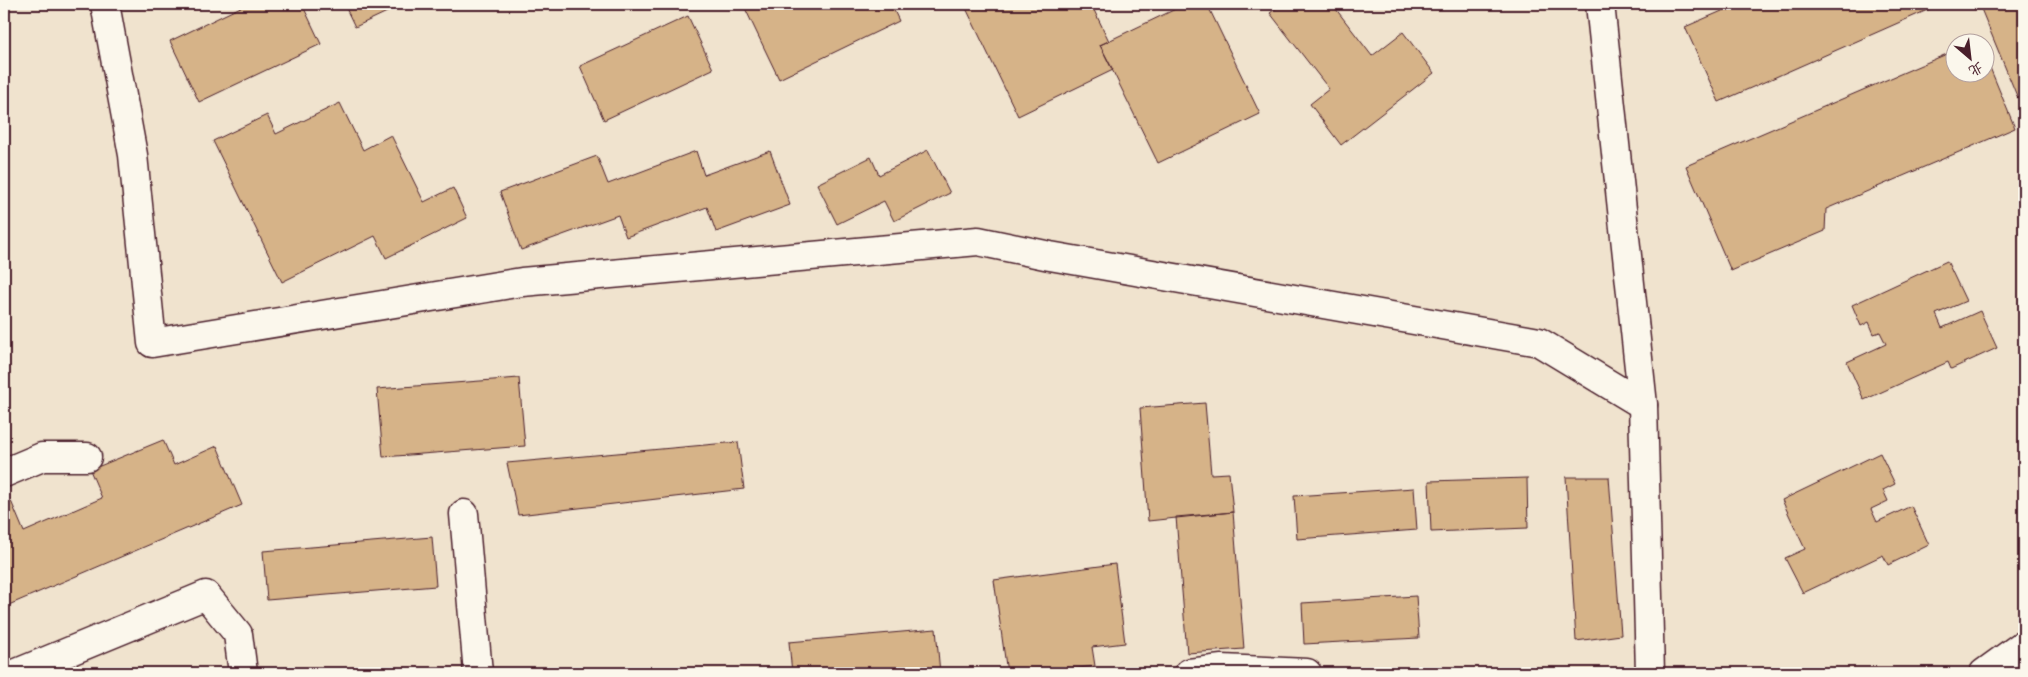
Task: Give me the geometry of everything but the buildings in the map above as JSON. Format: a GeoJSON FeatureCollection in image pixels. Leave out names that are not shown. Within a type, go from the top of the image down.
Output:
{"type":"FeatureCollection","features":[{"type":"Feature","properties":{"kind":"street"},"geometry":{"type":"LineString","coordinates":[[105,4],[133,155],[152,343],[522,282],[978,240],[1050,256],[1539,342],[1643,405]]}},
{"type":"Feature","properties":{"kind":"street"},"geometry":{"type":"LineString","coordinates":[[1600,4],[1643,405],[1650,673]]}},
{"type":"Feature","properties":{"kind":"street"},"geometry":{"type":"LineString","coordinates":[[4,473],[42,457],[87,457]]}},
{"type":"Feature","properties":{"kind":"street"},"geometry":{"type":"LineString","coordinates":[[464,514],[478,673]]}},
{"type":"Feature","properties":{"kind":"street"},"geometry":{"type":"LineString","coordinates":[[17,673],[206,595],[238,634],[243,673]]}},
{"type":"Feature","properties":{"kind":"street"},"geometry":{"type":"LineString","coordinates":[[1984,673],[2024,644]]}},
{"type":"Feature","properties":{"kind":"street"},"geometry":{"type":"LineString","coordinates":[[1189,673],[1222,670],[1307,673]]}}]}
